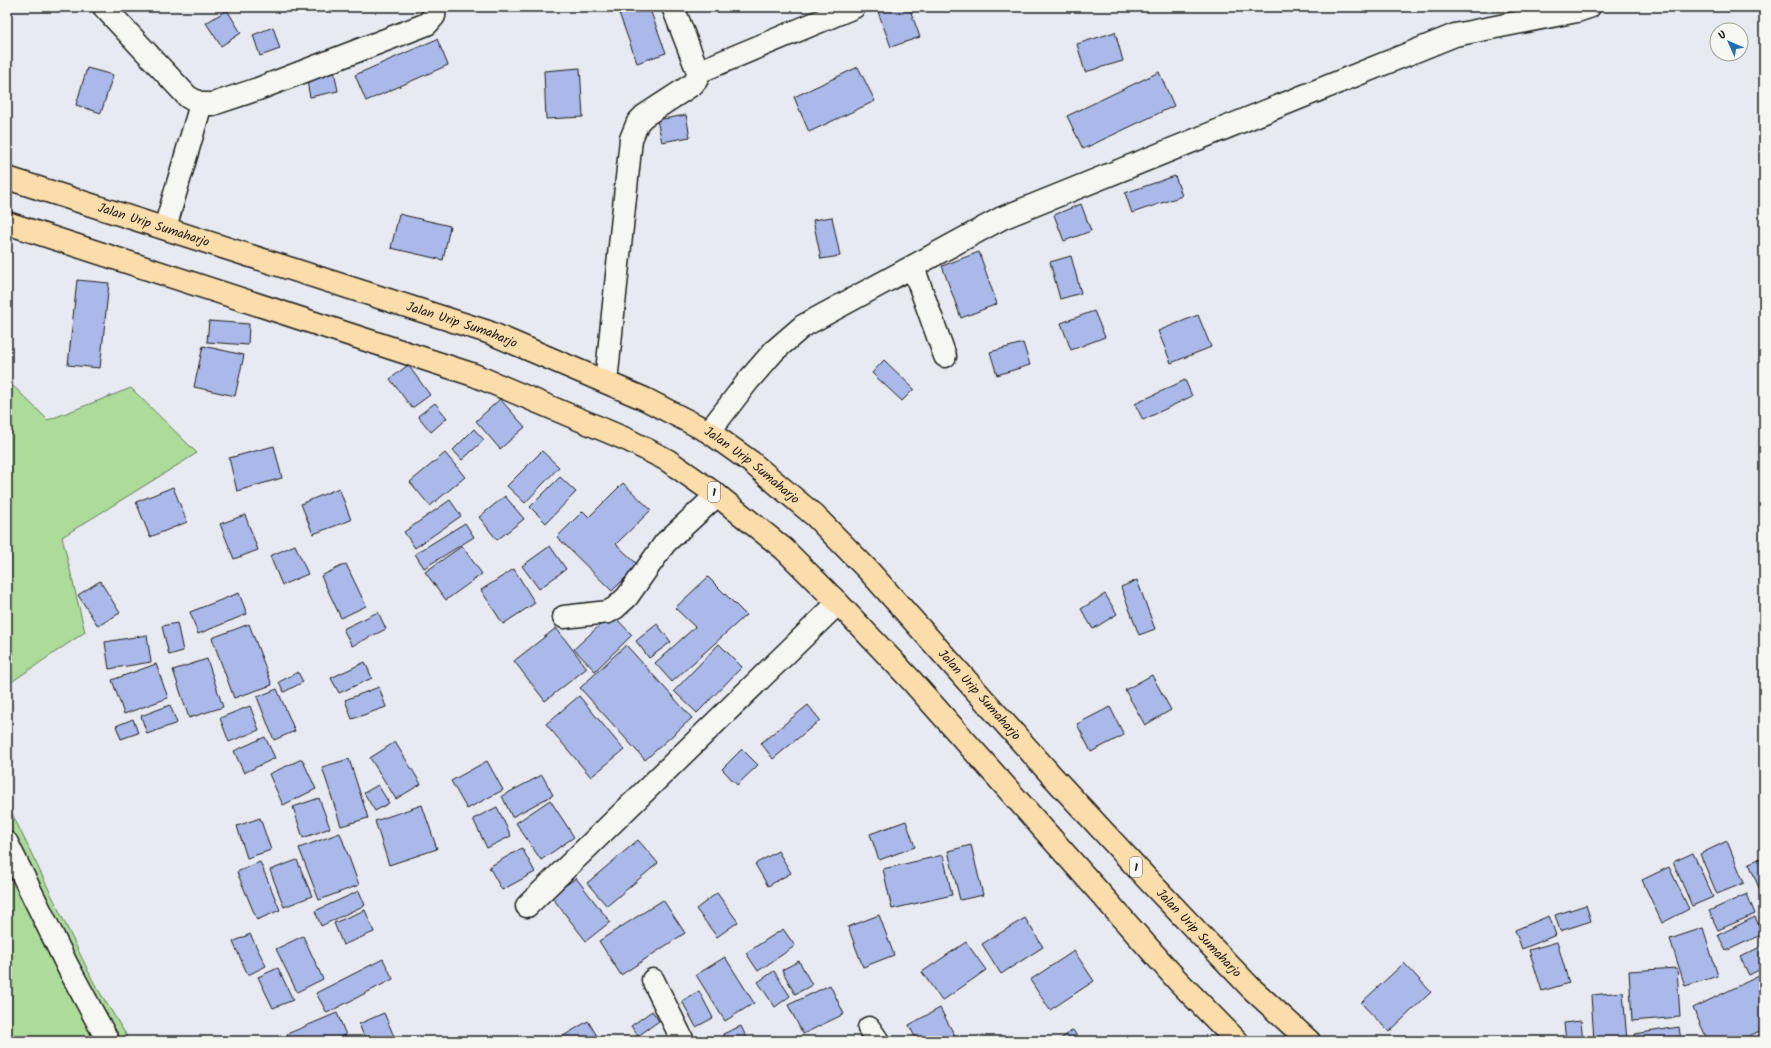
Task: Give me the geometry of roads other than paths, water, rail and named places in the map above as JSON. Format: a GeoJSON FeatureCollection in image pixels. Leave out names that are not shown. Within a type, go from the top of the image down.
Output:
{"type":"FeatureCollection","features":[{"type":"Feature","properties":{"kind":"highway","name":"Jalan Urip Sumaharjo"},"geometry":{"type":"LineString","coordinates":[[7,178],[488,332],[645,399],[709,432],[757,467],[815,516],[842,543],[868,570],[1053,777],[1151,883],[1251,988],[1309,1041]]}},
{"type":"Feature","properties":{"kind":"highway","name":"1"},"geometry":{"type":"LineString","coordinates":[[7,223],[474,375],[628,440],[667,460],[717,495],[784,549],[838,602],[910,680],[1178,981],[1237,1041]]}},
{"type":"Feature","properties":{"kind":"street"},"geometry":{"type":"LineString","coordinates":[[104,7],[188,97],[201,104],[213,104],[258,89],[427,24],[434,16],[435,7]]}},
{"type":"Feature","properties":{"kind":"street"},"geometry":{"type":"LineString","coordinates":[[606,382],[631,139],[638,122],[644,116],[693,84],[697,79],[698,72],[673,7]]}},
{"type":"Feature","properties":{"kind":"street"},"geometry":{"type":"LineString","coordinates":[[698,72],[854,7]]}},
{"type":"Feature","properties":{"kind":"street"},"geometry":{"type":"LineString","coordinates":[[709,432],[748,381],[774,351],[803,326],[1002,218],[1455,35],[1577,11],[1589,7]]}},
{"type":"Feature","properties":{"kind":"street"},"geometry":{"type":"LineString","coordinates":[[165,228],[201,104]]}},
{"type":"Feature","properties":{"kind":"street"},"geometry":{"type":"LineString","coordinates":[[913,266],[945,356]]}},
{"type":"Feature","properties":{"kind":"street"},"geometry":{"type":"LineString","coordinates":[[564,617],[608,612],[615,608],[627,597],[665,542],[717,495]]}},
{"type":"Feature","properties":{"kind":"street"},"geometry":{"type":"LineString","coordinates":[[527,906],[838,602]]}},
{"type":"Feature","properties":{"kind":"street"},"geometry":{"type":"LineString","coordinates":[[7,843],[68,967],[108,1041]]}},
{"type":"Feature","properties":{"kind":"street"},"geometry":{"type":"LineString","coordinates":[[653,980],[683,1041]]}}]}
